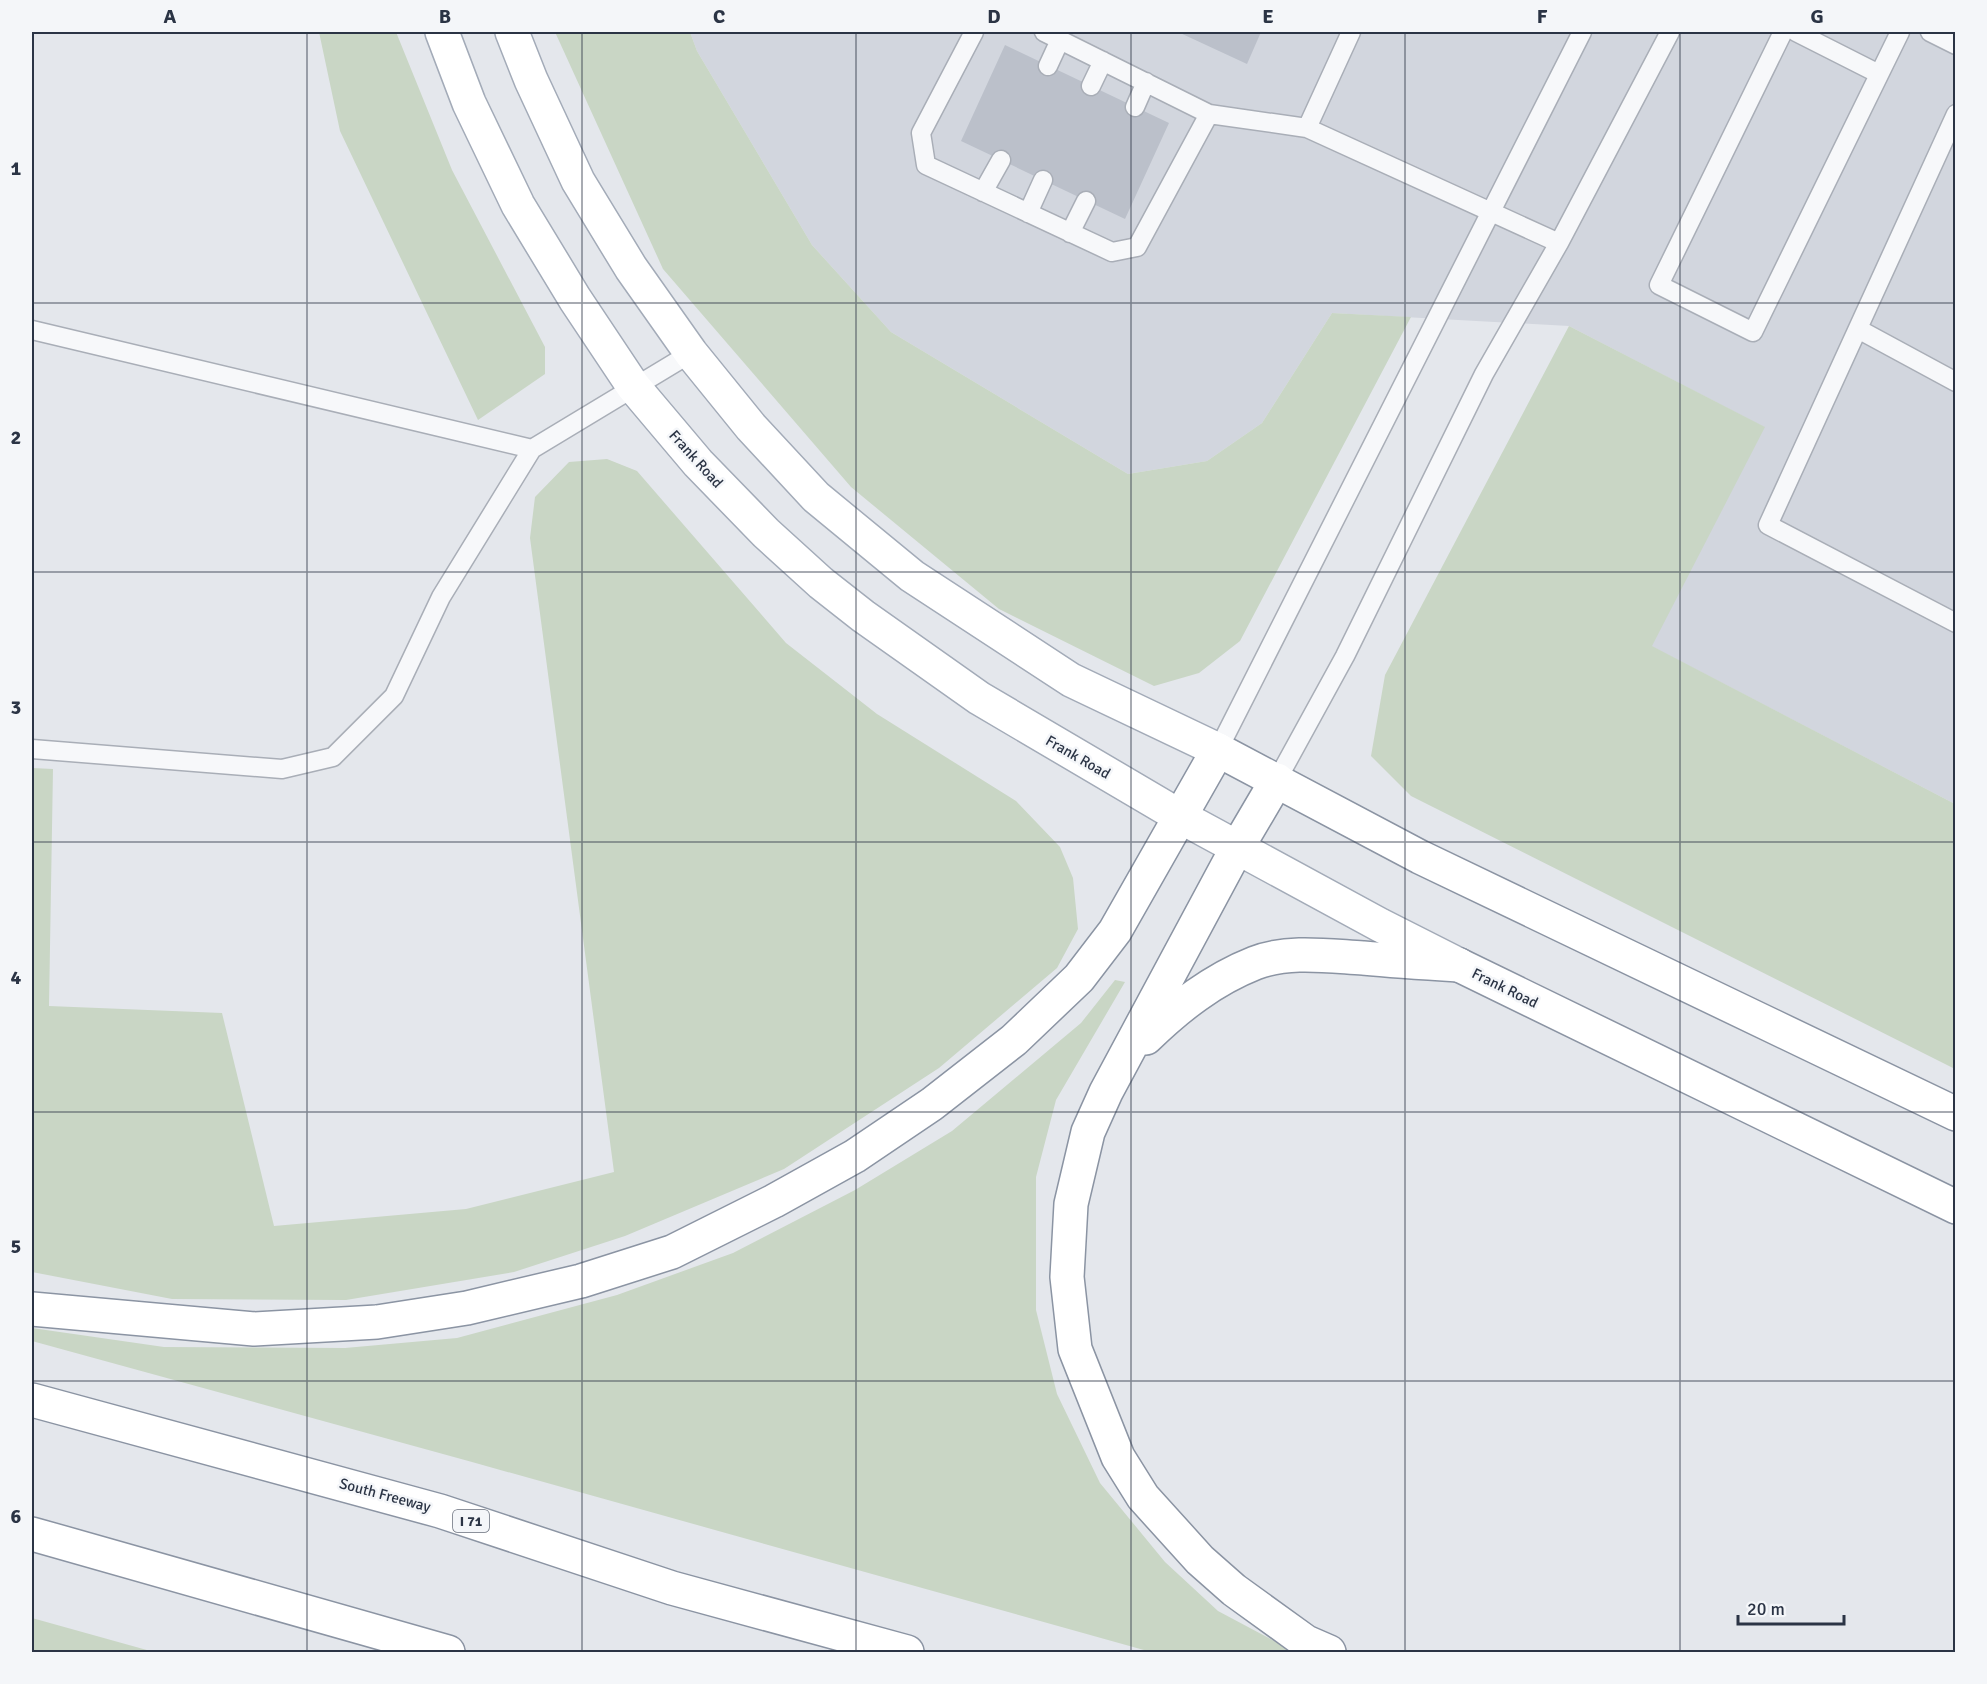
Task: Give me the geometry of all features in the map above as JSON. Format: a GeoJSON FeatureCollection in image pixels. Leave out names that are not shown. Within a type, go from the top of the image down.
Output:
{"type":"FeatureCollection","features":[{"type":"Feature","properties":{"kind":"main road","name":"Frank Road"},"geometry":{"type":"LineString","coordinates":[[442,32],[469,103],[518,205],[575,299],[633,386],[698,463],[766,533],[821,584],[979,698],[1237,848],[1459,965],[1956,1207]]}},
{"type":"Feature","properties":{"kind":"main road"},"geometry":{"type":"LineString","coordinates":[[512,32],[531,80],[578,181],[632,268],[691,353],[751,427],[816,497],[912,576],[1071,680],[1218,750],[1420,857],[1956,1113]]}},
{"type":"Feature","properties":{"kind":"main road"},"geometry":{"type":"LineString","coordinates":[[32,1309],[254,1329],[377,1322],[467,1308],[581,1281],[672,1252],[774,1201],[855,1156],[932,1104],[1014,1040],[1079,978],[1115,931],[1218,750]]}},
{"type":"Feature","properties":{"kind":"main road"},"geometry":{"type":"LineString","coordinates":[[1277,780],[1237,848],[1106,1092],[1088,1132],[1071,1204],[1067,1277],[1075,1349],[1118,1457],[1143,1497],[1200,1560],[1234,1590],[1306,1642],[1329,1653]]}},
{"type":"Feature","properties":{"kind":"main road"},"geometry":{"type":"LineString","coordinates":[[1127,1056],[1176,1010],[1209,986],[1256,963],[1293,955],[1459,965]]}},
{"type":"Feature","properties":{"kind":"main road","name":"South Freeway"},"geometry":{"type":"LineString","coordinates":[[32,1400],[440,1510],[672,1588],[907,1653]]}},
{"type":"Feature","properties":{"kind":"main road"},"geometry":{"type":"LineString","coordinates":[[32,1534],[448,1653]]}},
{"type":"Feature","properties":{"kind":"lane"},"geometry":{"type":"LineString","coordinates":[[974,32],[921,133],[926,165],[1112,252],[1137,247],[1209,114]]}},
{"type":"Feature","properties":{"kind":"lane"},"geometry":{"type":"LineString","coordinates":[[1307,128],[1351,32]]}},
{"type":"Feature","properties":{"kind":"lane"},"geometry":{"type":"LineString","coordinates":[[1218,750],[1582,32]]}},
{"type":"Feature","properties":{"kind":"lane"},"geometry":{"type":"LineString","coordinates":[[1277,780],[1345,656],[1484,374],[1559,243],[1670,32]]}},
{"type":"Feature","properties":{"kind":"lane"},"geometry":{"type":"LineString","coordinates":[[1783,32],[1659,285],[1753,332],[1899,32]]}},
{"type":"Feature","properties":{"kind":"lane"},"geometry":{"type":"LineString","coordinates":[[1796,32],[1879,74]]}},
{"type":"Feature","properties":{"kind":"lane"},"geometry":{"type":"LineString","coordinates":[[1930,32],[1956,45]]}},
{"type":"Feature","properties":{"kind":"lane"},"geometry":{"type":"LineString","coordinates":[[1048,66],[1052,36],[1209,114],[1307,128],[1559,243]]}},
{"type":"Feature","properties":{"kind":"lane"},"geometry":{"type":"LineString","coordinates":[[1090,86],[1103,61]]}},
{"type":"Feature","properties":{"kind":"lane"},"geometry":{"type":"LineString","coordinates":[[1135,107],[1146,82]]}},
{"type":"Feature","properties":{"kind":"lane"},"geometry":{"type":"LineString","coordinates":[[1956,114],[1768,525],[1956,623]]}},
{"type":"Feature","properties":{"kind":"lane"},"geometry":{"type":"LineString","coordinates":[[983,192],[1001,160]]}},
{"type":"Feature","properties":{"kind":"lane"},"geometry":{"type":"LineString","coordinates":[[1028,213],[1043,180]]}},
{"type":"Feature","properties":{"kind":"lane"},"geometry":{"type":"LineString","coordinates":[[1070,233],[1086,201]]}},
{"type":"Feature","properties":{"kind":"lane"},"geometry":{"type":"LineString","coordinates":[[1858,329],[1956,382]]}},
{"type":"Feature","properties":{"kind":"lane"},"geometry":{"type":"LineString","coordinates":[[32,330],[532,449]]}},
{"type":"Feature","properties":{"kind":"lane"},"geometry":{"type":"LineString","coordinates":[[32,749],[282,769],[333,757],[394,696],[441,597],[532,449],[691,353]]}},
{"type":"Feature","properties":{"kind":"shaded area"},"geometry":{"type":"Polygon","coordinates":[[[690,32],[1955,32],[1955,804],[1651,646],[1764,427],[1569,326],[1332,313],[1262,423],[1207,461],[1128,474],[891,332],[812,245],[697,51],[690,32]]]}},
{"type":"Feature","properties":{"kind":"green space"},"geometry":{"type":"Polygon","coordinates":[[[319,32],[396,32],[452,170],[545,347],[545,374],[478,420],[340,131],[319,32]]]}},
{"type":"Feature","properties":{"kind":"green space"},"geometry":{"type":"Polygon","coordinates":[[[555,32],[690,32],[697,51],[812,245],[891,332],[1128,474],[1207,461],[1262,423],[1332,313],[1411,317],[1240,641],[1199,673],[1154,686],[999,609],[851,487],[663,269],[555,32]]]}},
{"type":"Feature","properties":{"kind":"green space"},"geometry":{"type":"Polygon","coordinates":[[[1569,326],[1765,427],[1652,646],[1955,804],[1955,1069],[1411,796],[1371,756],[1385,675],[1569,326]]]}},
{"type":"Feature","properties":{"kind":"green space"},"geometry":{"type":"Polygon","coordinates":[[[607,459],[637,471],[786,643],[877,714],[1016,801],[1060,847],[1073,878],[1078,929],[1057,968],[939,1068],[784,1169],[625,1236],[514,1272],[346,1300],[172,1299],[32,1272],[32,768],[53,769],[49,1006],[222,1013],[274,1226],[466,1209],[614,1172],[530,538],[535,497],[569,462],[607,459]]]}},
{"type":"Feature","properties":{"kind":"green space"},"geometry":{"type":"Polygon","coordinates":[[[1115,980],[1125,982],[1056,1100],[1036,1177],[1036,1310],[1057,1394],[1100,1483],[1165,1562],[1218,1611],[1295,1652],[1151,1652],[32,1341],[32,1328],[164,1347],[345,1348],[457,1338],[617,1295],[733,1253],[855,1190],[952,1131],[1081,1023],[1115,980]]]}},
{"type":"Feature","properties":{"kind":"green space"},"geometry":{"type":"Polygon","coordinates":[[[32,1618],[154,1652],[32,1652],[32,1618]]]}},
{"type":"Feature","properties":{"kind":"building"},"geometry":{"type":"Polygon","coordinates":[[[1178,32],[1261,32],[1247,64],[1178,32]]]}},
{"type":"Feature","properties":{"kind":"building"},"geometry":{"type":"Polygon","coordinates":[[[1005,45],[1169,123],[1125,219],[961,141],[1005,45]]]}}]}
